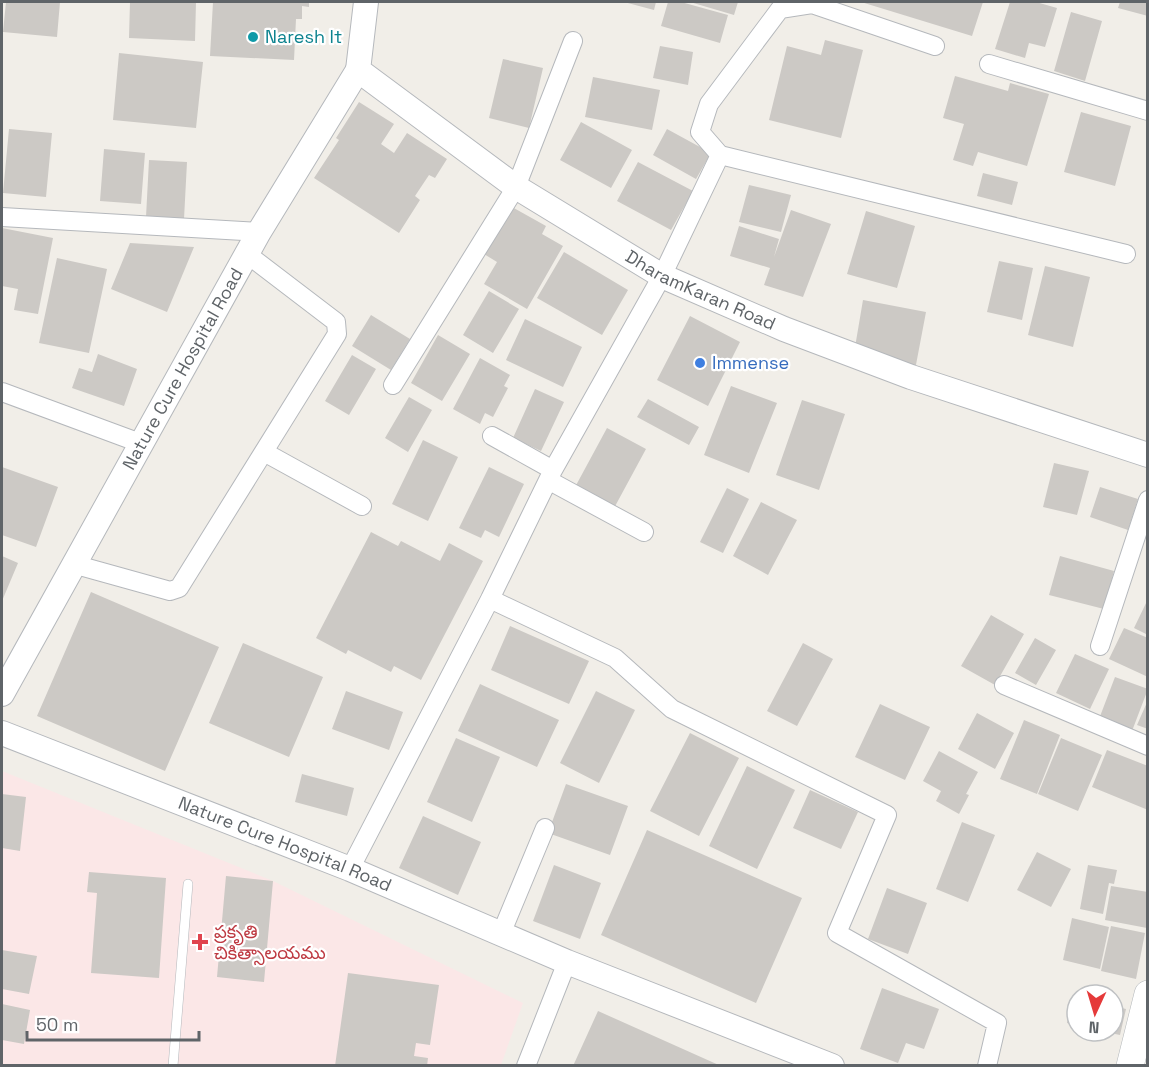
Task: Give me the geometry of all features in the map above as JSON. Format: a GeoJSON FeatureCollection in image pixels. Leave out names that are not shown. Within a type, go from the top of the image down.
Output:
{"type":"FeatureCollection","features":[{"type":"Feature","properties":{"kind":"main road"},"geometry":{"type":"LineString","coordinates":[[1130,1065],[1148,994]]}},
{"type":"Feature","properties":{"kind":"street"},"geometry":{"type":"LineString","coordinates":[[358,70],[366,2]]}},
{"type":"Feature","properties":{"kind":"street"},"geometry":{"type":"LineString","coordinates":[[935,46],[812,4],[780,9],[707,111],[700,132],[720,155],[1126,254]]}},
{"type":"Feature","properties":{"kind":"street"},"geometry":{"type":"LineString","coordinates":[[393,385],[516,187],[573,41]]}},
{"type":"Feature","properties":{"kind":"street"},"geometry":{"type":"LineString","coordinates":[[988,64],[1148,111]]}},
{"type":"Feature","properties":{"kind":"street","name":"DharamKaran Road"},"geometry":{"type":"LineString","coordinates":[[358,70],[516,187],[662,276],[784,329],[900,373],[1148,455]]}},
{"type":"Feature","properties":{"kind":"street","name":"Nature Cure Hospital Road"},"geometry":{"type":"LineString","coordinates":[[2,694],[259,232],[358,70]]}},
{"type":"Feature","properties":{"kind":"street"},"geometry":{"type":"LineString","coordinates":[[350,869],[490,598],[550,475],[662,276],[720,155]]}},
{"type":"Feature","properties":{"kind":"street"},"geometry":{"type":"LineString","coordinates":[[2,217],[259,232]]}},
{"type":"Feature","properties":{"kind":"street"},"geometry":{"type":"LineString","coordinates":[[74,564],[175,591],[179,588],[337,334],[338,327],[332,319],[247,254]]}},
{"type":"Feature","properties":{"kind":"street"},"geometry":{"type":"LineString","coordinates":[[2,392],[140,443]]}},
{"type":"Feature","properties":{"kind":"street"},"geometry":{"type":"LineString","coordinates":[[492,436],[550,475],[644,532]]}},
{"type":"Feature","properties":{"kind":"street"},"geometry":{"type":"LineString","coordinates":[[264,452],[362,506]]}},
{"type":"Feature","properties":{"kind":"street"},"geometry":{"type":"LineString","coordinates":[[1100,646],[1148,500]]}},
{"type":"Feature","properties":{"kind":"street"},"geometry":{"type":"LineString","coordinates":[[490,598],[615,658],[672,709],[887,815],[837,933],[997,1023],[987,1065]]}},
{"type":"Feature","properties":{"kind":"street"},"geometry":{"type":"LineString","coordinates":[[1004,685],[1148,746]]}},
{"type":"Feature","properties":{"kind":"street","name":"Nature Cure Hospital Road"},"geometry":{"type":"LineString","coordinates":[[2,733],[350,869],[567,963],[832,1065]]}},
{"type":"Feature","properties":{"kind":"street"},"geometry":{"type":"LineString","coordinates":[[501,934],[545,828]]}},
{"type":"Feature","properties":{"kind":"street"},"geometry":{"type":"LineString","coordinates":[[526,1065],[567,963]]}},
{"type":"Feature","properties":{"kind":"lane"},"geometry":{"type":"LineString","coordinates":[[173,1065],[188,884]]}},
{"type":"Feature","properties":{"kind":"shaded area","name":"ప్రకృతి చికిత్సాలయము"},"geometry":{"type":"Polygon","coordinates":[[[2,771],[273,881],[523,1003],[501,1065],[2,1065],[2,771]]]}},
{"type":"Feature","properties":{"kind":"building"},"geometry":{"type":"Polygon","coordinates":[[[6,2],[60,2],[57,37],[3,32],[6,2]]]}},
{"type":"Feature","properties":{"kind":"building"},"geometry":{"type":"Polygon","coordinates":[[[130,2],[196,2],[195,41],[129,38],[130,2]]]}},
{"type":"Feature","properties":{"kind":"building","name":"Naresh It"},"geometry":{"type":"Polygon","coordinates":[[[213,2],[309,2],[309,7],[302,6],[302,19],[296,19],[294,60],[210,56],[213,2]]]}},
{"type":"Feature","properties":{"kind":"building"},"geometry":{"type":"Polygon","coordinates":[[[624,2],[656,2],[654,10],[624,2]]]}},
{"type":"Feature","properties":{"kind":"building"},"geometry":{"type":"Polygon","coordinates":[[[668,2],[681,2],[728,15],[720,43],[661,26],[668,2]]]}},
{"type":"Feature","properties":{"kind":"building"},"geometry":{"type":"Polygon","coordinates":[[[690,2],[738,2],[734,15],[690,2]]]}},
{"type":"Feature","properties":{"kind":"building"},"geometry":{"type":"Polygon","coordinates":[[[861,2],[983,2],[972,36],[861,2]]]}},
{"type":"Feature","properties":{"kind":"building"},"geometry":{"type":"Polygon","coordinates":[[[1010,2],[1036,2],[1057,8],[1045,47],[1029,43],[1025,58],[995,49],[1010,2]]]}},
{"type":"Feature","properties":{"kind":"building"},"geometry":{"type":"Polygon","coordinates":[[[1120,2],[1148,2],[1148,16],[1118,8],[1120,2]]]}},
{"type":"Feature","properties":{"kind":"building"},"geometry":{"type":"Polygon","coordinates":[[[1071,12],[1102,21],[1085,81],[1054,71],[1071,12]]]}},
{"type":"Feature","properties":{"kind":"building"},"geometry":{"type":"Polygon","coordinates":[[[825,40],[863,50],[841,138],[769,120],[787,46],[821,55],[825,40]]]}},
{"type":"Feature","properties":{"kind":"building"},"geometry":{"type":"Polygon","coordinates":[[[660,46],[693,52],[688,85],[653,78],[660,46]]]}},
{"type":"Feature","properties":{"kind":"building"},"geometry":{"type":"Polygon","coordinates":[[[119,53],[203,62],[196,128],[113,120],[119,53]]]}},
{"type":"Feature","properties":{"kind":"building"},"geometry":{"type":"Polygon","coordinates":[[[503,59],[543,68],[529,128],[489,118],[503,59]]]}},
{"type":"Feature","properties":{"kind":"building"},"geometry":{"type":"Polygon","coordinates":[[[955,76],[1008,91],[1010,83],[1049,94],[1027,166],[978,152],[973,166],[953,160],[964,124],[943,118],[955,76]]]}},
{"type":"Feature","properties":{"kind":"building"},"geometry":{"type":"Polygon","coordinates":[[[593,77],[660,90],[652,130],[585,117],[593,77]]]}},
{"type":"Feature","properties":{"kind":"building"},"geometry":{"type":"Polygon","coordinates":[[[359,102],[394,124],[381,144],[394,153],[407,133],[447,159],[435,178],[429,175],[415,196],[420,200],[399,233],[314,178],[339,140],[336,138],[359,102]]]}},
{"type":"Feature","properties":{"kind":"building"},"geometry":{"type":"Polygon","coordinates":[[[1081,112],[1131,126],[1115,186],[1064,172],[1081,112]]]}},
{"type":"Feature","properties":{"kind":"building"},"geometry":{"type":"Polygon","coordinates":[[[581,122],[632,150],[611,188],[560,160],[581,122]]]}},
{"type":"Feature","properties":{"kind":"building"},"geometry":{"type":"Polygon","coordinates":[[[9,129],[52,133],[46,197],[3,193],[9,129]]]}},
{"type":"Feature","properties":{"kind":"building"},"geometry":{"type":"Polygon","coordinates":[[[667,129],[711,153],[696,179],[653,155],[667,129]]]}},
{"type":"Feature","properties":{"kind":"building"},"geometry":{"type":"Polygon","coordinates":[[[104,149],[145,153],[141,204],[100,201],[104,149]]]}},
{"type":"Feature","properties":{"kind":"building"},"geometry":{"type":"Polygon","coordinates":[[[149,160],[187,162],[184,219],[146,217],[149,160]]]}},
{"type":"Feature","properties":{"kind":"building"},"geometry":{"type":"Polygon","coordinates":[[[638,162],[693,191],[671,230],[617,201],[638,162]]]}},
{"type":"Feature","properties":{"kind":"building"},"geometry":{"type":"Polygon","coordinates":[[[983,173],[1018,182],[1012,205],[977,196],[983,173]]]}},
{"type":"Feature","properties":{"kind":"building"},"geometry":{"type":"Polygon","coordinates":[[[749,185],[791,195],[781,232],[739,222],[749,185]]]}},
{"type":"Feature","properties":{"kind":"building"},"geometry":{"type":"Polygon","coordinates":[[[512,207],[546,226],[542,234],[563,246],[527,309],[484,284],[497,262],[484,254],[512,207]]]}},
{"type":"Feature","properties":{"kind":"building"},"geometry":{"type":"Polygon","coordinates":[[[791,210],[831,224],[803,297],[764,285],[770,268],[730,256],[739,226],[779,239],[774,257],[791,210]]]}},
{"type":"Feature","properties":{"kind":"building"},"geometry":{"type":"Polygon","coordinates":[[[866,211],[915,226],[897,288],[847,274],[866,211]]]}},
{"type":"Feature","properties":{"kind":"building"},"geometry":{"type":"Polygon","coordinates":[[[2,228],[53,238],[38,314],[14,310],[18,289],[2,286],[2,228]]]}},
{"type":"Feature","properties":{"kind":"building"},"geometry":{"type":"Polygon","coordinates":[[[130,243],[194,247],[167,312],[111,289],[130,243]]]}},
{"type":"Feature","properties":{"kind":"building"},"geometry":{"type":"Polygon","coordinates":[[[564,252],[628,290],[602,335],[537,298],[564,252]]]}},
{"type":"Feature","properties":{"kind":"building"},"geometry":{"type":"Polygon","coordinates":[[[57,258],[107,269],[89,353],[39,343],[57,258]]]}},
{"type":"Feature","properties":{"kind":"building"},"geometry":{"type":"Polygon","coordinates":[[[999,261],[1033,268],[1022,320],[987,312],[999,261]]]}},
{"type":"Feature","properties":{"kind":"building"},"geometry":{"type":"Polygon","coordinates":[[[1045,266],[1090,277],[1073,347],[1028,335],[1045,266]]]}},
{"type":"Feature","properties":{"kind":"building"},"geometry":{"type":"Polygon","coordinates":[[[489,291],[519,309],[493,353],[463,335],[489,291]]]}},
{"type":"Feature","properties":{"kind":"building"},"geometry":{"type":"Polygon","coordinates":[[[863,300],[926,312],[915,370],[854,353],[863,300]]]}},
{"type":"Feature","properties":{"kind":"building"},"geometry":{"type":"Polygon","coordinates":[[[371,315],[410,339],[391,370],[352,346],[371,315]]]}},
{"type":"Feature","properties":{"kind":"building"},"geometry":{"type":"Polygon","coordinates":[[[690,316],[740,342],[708,406],[657,380],[690,316]]]}},
{"type":"Feature","properties":{"kind":"building"},"geometry":{"type":"Polygon","coordinates":[[[525,319],[582,347],[563,387],[506,360],[525,319]]]}},
{"type":"Feature","properties":{"kind":"building"},"geometry":{"type":"Polygon","coordinates":[[[438,335],[470,354],[442,401],[411,383],[438,335]]]}},
{"type":"Feature","properties":{"kind":"building"},"geometry":{"type":"Polygon","coordinates":[[[98,354],[137,369],[124,406],[72,388],[79,368],[92,372],[98,354]]]}},
{"type":"Feature","properties":{"kind":"building"},"geometry":{"type":"Polygon","coordinates":[[[352,355],[376,369],[349,415],[325,401],[352,355]]]}},
{"type":"Feature","properties":{"kind":"building"},"geometry":{"type":"Polygon","coordinates":[[[480,358],[510,375],[504,386],[508,388],[493,417],[485,413],[480,424],[453,409],[480,358]]]}},
{"type":"Feature","properties":{"kind":"building"},"geometry":{"type":"Polygon","coordinates":[[[731,386],[777,403],[749,473],[704,455],[731,386]]]}},
{"type":"Feature","properties":{"kind":"building"},"geometry":{"type":"Polygon","coordinates":[[[535,389],[564,402],[541,451],[513,438],[535,389]]]}},
{"type":"Feature","properties":{"kind":"building"},"geometry":{"type":"Polygon","coordinates":[[[409,397],[432,410],[408,452],[385,438],[409,397]]]}},
{"type":"Feature","properties":{"kind":"building"},"geometry":{"type":"Polygon","coordinates":[[[648,399],[699,427],[689,445],[637,417],[648,399]]]}},
{"type":"Feature","properties":{"kind":"building"},"geometry":{"type":"Polygon","coordinates":[[[802,400],[845,414],[819,490],[776,475],[802,400]]]}},
{"type":"Feature","properties":{"kind":"building"},"geometry":{"type":"Polygon","coordinates":[[[607,428],[646,449],[613,510],[574,489],[607,428]]]}},
{"type":"Feature","properties":{"kind":"building"},"geometry":{"type":"Polygon","coordinates":[[[423,440],[458,457],[428,521],[392,504],[423,440]]]}},
{"type":"Feature","properties":{"kind":"building"},"geometry":{"type":"Polygon","coordinates":[[[1054,463],[1089,471],[1077,515],[1043,507],[1054,463]]]}},
{"type":"Feature","properties":{"kind":"building"},"geometry":{"type":"Polygon","coordinates":[[[2,467],[58,487],[36,547],[2,535],[2,467]]]}},
{"type":"Feature","properties":{"kind":"building"},"geometry":{"type":"Polygon","coordinates":[[[489,467],[524,484],[499,537],[485,530],[481,538],[459,528],[489,467]]]}},
{"type":"Feature","properties":{"kind":"building"},"geometry":{"type":"Polygon","coordinates":[[[1100,487],[1138,499],[1128,530],[1090,517],[1100,487]]]}},
{"type":"Feature","properties":{"kind":"building"},"geometry":{"type":"Polygon","coordinates":[[[727,488],[749,499],[723,553],[700,542],[727,488]]]}},
{"type":"Feature","properties":{"kind":"building"},"geometry":{"type":"Polygon","coordinates":[[[761,502],[797,520],[768,575],[733,556],[761,502]]]}},
{"type":"Feature","properties":{"kind":"building"},"geometry":{"type":"Polygon","coordinates":[[[371,532],[398,546],[401,541],[440,561],[449,543],[483,561],[421,680],[394,666],[391,672],[348,650],[346,654],[316,638],[371,532]]]}},
{"type":"Feature","properties":{"kind":"building"},"geometry":{"type":"Polygon","coordinates":[[[2,556],[18,563],[2,601],[2,556]]]}},
{"type":"Feature","properties":{"kind":"building"},"geometry":{"type":"Polygon","coordinates":[[[1060,556],[1114,571],[1104,609],[1049,595],[1060,556]]]}},
{"type":"Feature","properties":{"kind":"building"},"geometry":{"type":"Polygon","coordinates":[[[91,592],[219,647],[165,771],[37,716],[91,592]]]}},
{"type":"Feature","properties":{"kind":"building"},"geometry":{"type":"Polygon","coordinates":[[[1148,599],[1148,635],[1134,628],[1148,599]]]}},
{"type":"Feature","properties":{"kind":"building"},"geometry":{"type":"Polygon","coordinates":[[[991,615],[1024,634],[995,685],[961,666],[991,615]]]}},
{"type":"Feature","properties":{"kind":"building"},"geometry":{"type":"Polygon","coordinates":[[[510,626],[589,661],[569,704],[491,670],[510,626]]]}},
{"type":"Feature","properties":{"kind":"building"},"geometry":{"type":"Polygon","coordinates":[[[1124,628],[1148,638],[1148,677],[1109,659],[1124,628]]]}},
{"type":"Feature","properties":{"kind":"building"},"geometry":{"type":"Polygon","coordinates":[[[1035,638],[1056,650],[1036,685],[1015,673],[1035,638]]]}},
{"type":"Feature","properties":{"kind":"building"},"geometry":{"type":"Polygon","coordinates":[[[243,643],[323,677],[289,757],[209,723],[243,643]]]}},
{"type":"Feature","properties":{"kind":"building"},"geometry":{"type":"Polygon","coordinates":[[[803,643],[833,659],[797,726],[767,711],[803,643]]]}},
{"type":"Feature","properties":{"kind":"building"},"geometry":{"type":"Polygon","coordinates":[[[1075,654],[1109,669],[1090,709],[1056,693],[1075,654]]]}},
{"type":"Feature","properties":{"kind":"building"},"geometry":{"type":"Polygon","coordinates":[[[1115,677],[1148,689],[1132,731],[1099,719],[1115,677]]]}},
{"type":"Feature","properties":{"kind":"building"},"geometry":{"type":"Polygon","coordinates":[[[480,684],[559,720],[537,767],[458,731],[480,684]]]}},
{"type":"Feature","properties":{"kind":"building"},"geometry":{"type":"Polygon","coordinates":[[[346,691],[403,712],[389,750],[332,729],[346,691]]]}},
{"type":"Feature","properties":{"kind":"building"},"geometry":{"type":"Polygon","coordinates":[[[596,691],[635,710],[599,783],[560,763],[596,691]]]}},
{"type":"Feature","properties":{"kind":"building"},"geometry":{"type":"Polygon","coordinates":[[[1148,700],[1148,729],[1137,725],[1148,700]]]}},
{"type":"Feature","properties":{"kind":"building"},"geometry":{"type":"Polygon","coordinates":[[[880,704],[930,727],[905,780],[855,757],[880,704]]]}},
{"type":"Feature","properties":{"kind":"building"},"geometry":{"type":"Polygon","coordinates":[[[977,713],[1014,733],[995,769],[958,749],[977,713]]]}},
{"type":"Feature","properties":{"kind":"building"},"geometry":{"type":"Polygon","coordinates":[[[1024,720],[1060,735],[1037,794],[1000,779],[1024,720]]]}},
{"type":"Feature","properties":{"kind":"building"},"geometry":{"type":"Polygon","coordinates":[[[690,733],[739,758],[699,836],[650,811],[690,733]]]}},
{"type":"Feature","properties":{"kind":"building"},"geometry":{"type":"Polygon","coordinates":[[[456,738],[500,757],[472,822],[427,802],[456,738]]]}},
{"type":"Feature","properties":{"kind":"building"},"geometry":{"type":"Polygon","coordinates":[[[1061,738],[1102,755],[1078,811],[1038,794],[1061,738]]]}},
{"type":"Feature","properties":{"kind":"building"},"geometry":{"type":"Polygon","coordinates":[[[1107,750],[1148,766],[1148,810],[1092,787],[1107,750]]]}},
{"type":"Feature","properties":{"kind":"building"},"geometry":{"type":"Polygon","coordinates":[[[939,751],[978,772],[966,794],[969,795],[959,814],[936,801],[941,791],[923,781],[939,751]]]}},
{"type":"Feature","properties":{"kind":"building"},"geometry":{"type":"Polygon","coordinates":[[[747,766],[795,790],[757,869],[709,846],[747,766]]]}},
{"type":"Feature","properties":{"kind":"building"},"geometry":{"type":"Polygon","coordinates":[[[302,774],[354,788],[347,816],[295,802],[302,774]]]}},
{"type":"Feature","properties":{"kind":"building"},"geometry":{"type":"Polygon","coordinates":[[[566,784],[628,806],[610,855],[548,833],[566,784]]]}},
{"type":"Feature","properties":{"kind":"building"},"geometry":{"type":"Polygon","coordinates":[[[810,790],[858,812],[841,849],[793,828],[810,790]]]}},
{"type":"Feature","properties":{"kind":"building"},"geometry":{"type":"Polygon","coordinates":[[[2,794],[26,797],[20,851],[2,848],[2,794]]]}},
{"type":"Feature","properties":{"kind":"building"},"geometry":{"type":"Polygon","coordinates":[[[423,816],[481,842],[458,895],[399,868],[423,816]]]}},
{"type":"Feature","properties":{"kind":"building"},"geometry":{"type":"Polygon","coordinates":[[[962,822],[995,835],[968,902],[936,889],[962,822]]]}},
{"type":"Feature","properties":{"kind":"building"},"geometry":{"type":"Polygon","coordinates":[[[647,830],[802,898],[756,1003],[601,935],[647,830]]]}},
{"type":"Feature","properties":{"kind":"building"},"geometry":{"type":"Polygon","coordinates":[[[1037,852],[1071,869],[1051,907],[1017,890],[1037,852]]]}},
{"type":"Feature","properties":{"kind":"building"},"geometry":{"type":"Polygon","coordinates":[[[554,865],[601,883],[580,939],[533,921],[554,865]]]}},
{"type":"Feature","properties":{"kind":"building"},"geometry":{"type":"Polygon","coordinates":[[[1088,865],[1117,870],[1114,884],[1109,883],[1103,914],[1080,909],[1088,865]]]}},
{"type":"Feature","properties":{"kind":"building"},"geometry":{"type":"Polygon","coordinates":[[[89,872],[166,878],[159,978],[91,973],[97,893],[87,892],[89,872]]]}},
{"type":"Feature","properties":{"kind":"building"},"geometry":{"type":"Polygon","coordinates":[[[226,876],[273,881],[264,982],[217,977],[226,876]]]}},
{"type":"Feature","properties":{"kind":"building"},"geometry":{"type":"Polygon","coordinates":[[[1111,886],[1148,892],[1147,928],[1105,920],[1111,886]]]}},
{"type":"Feature","properties":{"kind":"building"},"geometry":{"type":"Polygon","coordinates":[[[887,888],[927,903],[908,954],[868,939],[887,888]]]}},
{"type":"Feature","properties":{"kind":"building"},"geometry":{"type":"Polygon","coordinates":[[[1072,918],[1109,927],[1100,969],[1063,960],[1072,918]]]}},
{"type":"Feature","properties":{"kind":"building"},"geometry":{"type":"Polygon","coordinates":[[[1111,926],[1145,933],[1136,979],[1101,971],[1111,926]]]}},
{"type":"Feature","properties":{"kind":"building"},"geometry":{"type":"Polygon","coordinates":[[[2,950],[37,956],[29,994],[2,989],[2,950]]]}},
{"type":"Feature","properties":{"kind":"building"},"geometry":{"type":"Polygon","coordinates":[[[348,973],[439,985],[430,1045],[416,1043],[414,1056],[428,1058],[427,1066],[335,1066],[348,973]]]}},
{"type":"Feature","properties":{"kind":"building"},"geometry":{"type":"Polygon","coordinates":[[[882,988],[939,1009],[924,1049],[906,1043],[898,1063],[860,1049],[882,988]]]}},
{"type":"Feature","properties":{"kind":"building"},"geometry":{"type":"Polygon","coordinates":[[[2,1004],[30,1010],[24,1044],[2,1040],[2,1004]]]}},
{"type":"Feature","properties":{"kind":"building"},"geometry":{"type":"Polygon","coordinates":[[[598,1011],[721,1066],[573,1066],[598,1011]]]}},
{"type":"Feature","properties":{"kind":"place","name":"Naresh It"},"geometry":{"type":"Point","coordinates":[253,37]}},
{"type":"Feature","properties":{"kind":"place","name":"Immense"},"geometry":{"type":"Point","coordinates":[700,363]}},
{"type":"Feature","properties":{"kind":"place","name":"ప్రకృతి చికిత్సాలయము"},"geometry":{"type":"Point","coordinates":[200,942]}}]}
